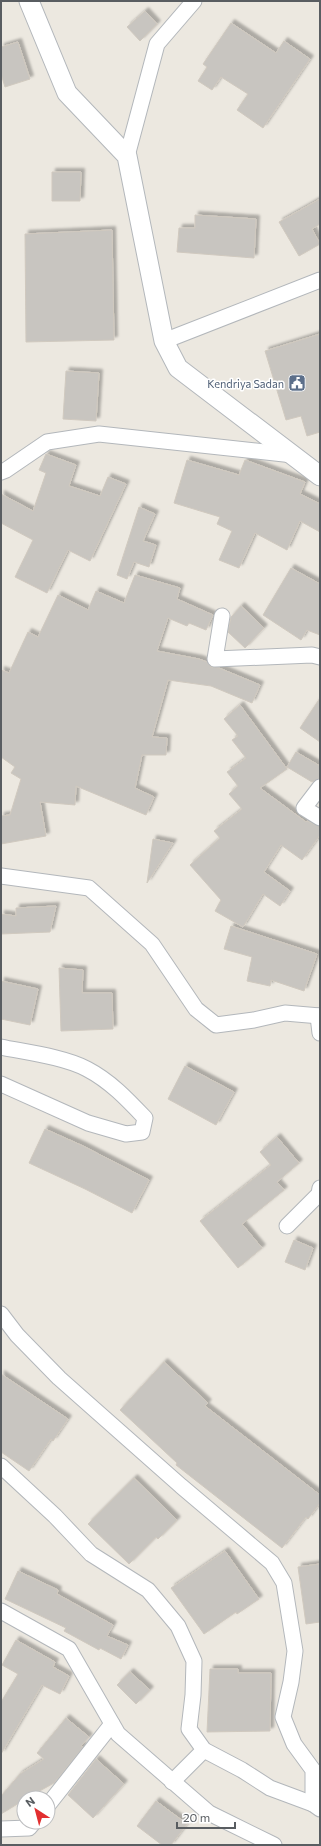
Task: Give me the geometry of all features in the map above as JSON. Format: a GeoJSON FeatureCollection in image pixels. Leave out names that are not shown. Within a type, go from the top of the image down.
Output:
{"type":"FeatureCollection","features":[{"type":"Feature","properties":{"kind":"street"},"geometry":{"type":"LineString","coordinates":[[29,1],[67,93],[128,156]]}},
{"type":"Feature","properties":{"kind":"street"},"geometry":{"type":"LineString","coordinates":[[194,1],[157,44],[128,156],[164,341],[178,368],[320,476]]}},
{"type":"Feature","properties":{"kind":"street"},"geometry":{"type":"LineString","coordinates":[[164,341],[320,280]]}},
{"type":"Feature","properties":{"kind":"street"},"geometry":{"type":"LineString","coordinates":[[1,472],[47,442],[99,434],[292,455]]}},
{"type":"Feature","properties":{"kind":"street"},"geometry":{"type":"LineString","coordinates":[[222,616],[215,659],[312,655],[320,657]]}},
{"type":"Feature","properties":{"kind":"street"},"geometry":{"type":"LineString","coordinates":[[320,787],[304,808],[320,818]]}},
{"type":"Feature","properties":{"kind":"street"},"geometry":{"type":"LineString","coordinates":[[1,876],[89,888],[152,944],[196,1009],[216,1025],[254,1020],[285,1013],[319,1016],[320,1033]]}},
{"type":"Feature","properties":{"kind":"street"},"geometry":{"type":"LineString","coordinates":[[1,1047],[52,1057],[86,1068],[116,1088],[145,1118],[142,1132],[126,1134],[88,1122],[1,1084]]}},
{"type":"Feature","properties":{"kind":"street"},"geometry":{"type":"LineString","coordinates":[[287,1226],[319,1194],[320,1188]]}},
{"type":"Feature","properties":{"kind":"street"},"geometry":{"type":"LineString","coordinates":[[1,1314],[16,1335],[59,1378],[181,1486],[272,1563],[284,1583],[295,1651],[291,1682],[283,1717],[294,1744],[313,1770],[316,1806],[270,1788],[242,1770],[204,1750],[188,1729],[193,1695],[194,1661],[178,1626],[148,1590],[91,1554],[55,1516],[1,1466]]}},
{"type":"Feature","properties":{"kind":"street"},"geometry":{"type":"LineString","coordinates":[[1,1611],[69,1650],[118,1734],[208,1813],[274,1845]]}},
{"type":"Feature","properties":{"kind":"street"},"geometry":{"type":"LineString","coordinates":[[56,1795],[112,1724]]}},
{"type":"Feature","properties":{"kind":"street"},"geometry":{"type":"LineString","coordinates":[[172,1782],[204,1750]]}},
{"type":"Feature","properties":{"kind":"street"},"geometry":{"type":"LineString","coordinates":[[1,1829],[16,1828]]}},
{"type":"Feature","properties":{"kind":"building"},"geometry":{"type":"Polygon","coordinates":[[[145,11],[157,24],[140,41],[127,27],[145,11]]]}},
{"type":"Feature","properties":{"kind":"building"},"geometry":{"type":"Polygon","coordinates":[[[231,23],[276,53],[284,41],[310,59],[263,128],[237,110],[248,94],[221,77],[212,90],[198,81],[207,67],[203,64],[231,23]]]}},
{"type":"Feature","properties":{"kind":"building"},"geometry":{"type":"Polygon","coordinates":[[[18,42],[30,79],[5,87],[1,74],[1,47],[18,42]]]}},
{"type":"Feature","properties":{"kind":"building"},"geometry":{"type":"Polygon","coordinates":[[[52,172],[81,172],[80,201],[52,201],[52,172]]]}},
{"type":"Feature","properties":{"kind":"building"},"geometry":{"type":"Polygon","coordinates":[[[320,199],[320,224],[312,229],[320,244],[299,256],[279,222],[320,199]]]}},
{"type":"Feature","properties":{"kind":"building"},"geometry":{"type":"Polygon","coordinates":[[[195,215],[256,219],[254,258],[177,252],[179,228],[195,228],[195,215]]]}},
{"type":"Feature","properties":{"kind":"building"},"geometry":{"type":"Polygon","coordinates":[[[112,230],[114,340],[26,342],[25,234],[112,230]]]}},
{"type":"Feature","properties":{"kind":"building","name":"Kendriya Sadan"},"geometry":{"type":"Polygon","coordinates":[[[320,334],[320,432],[307,436],[301,416],[286,420],[265,351],[320,334]]]}},
{"type":"Feature","properties":{"kind":"building"},"geometry":{"type":"Polygon","coordinates":[[[66,371],[99,373],[96,421],[63,419],[66,371]]]}},
{"type":"Feature","properties":{"kind":"building"},"geometry":{"type":"Polygon","coordinates":[[[46,454],[76,465],[69,486],[100,496],[108,477],[126,484],[90,561],[68,550],[47,593],[15,577],[33,540],[1,523],[1,494],[33,511],[46,473],[39,470],[46,454]]]}},
{"type":"Feature","properties":{"kind":"building"},"geometry":{"type":"Polygon","coordinates":[[[187,460],[239,475],[245,460],[305,482],[300,494],[320,504],[320,532],[300,521],[287,550],[255,533],[239,568],[219,560],[232,531],[217,524],[220,517],[174,503],[187,460]]]}},
{"type":"Feature","properties":{"kind":"building"},"geometry":{"type":"Polygon","coordinates":[[[139,507],[155,514],[143,541],[156,545],[149,567],[134,562],[127,579],[117,575],[139,507]]]}},
{"type":"Feature","properties":{"kind":"building"},"geometry":{"type":"Polygon","coordinates":[[[291,568],[320,584],[320,635],[307,630],[301,640],[263,615],[291,568]]]}},
{"type":"Feature","properties":{"kind":"building"},"geometry":{"type":"Polygon","coordinates":[[[135,575],[180,588],[177,599],[213,615],[206,630],[189,623],[187,626],[168,618],[157,651],[199,659],[207,662],[211,667],[219,668],[260,685],[252,703],[211,686],[168,680],[152,737],[167,738],[166,755],[142,755],[135,788],[154,797],[146,815],[76,786],[75,805],[40,802],[46,836],[1,844],[1,816],[10,815],[21,779],[11,773],[15,767],[1,757],[1,670],[9,673],[28,632],[38,637],[58,595],[88,610],[96,591],[124,603],[135,575]]]}},
{"type":"Feature","properties":{"kind":"building"},"geometry":{"type":"Polygon","coordinates":[[[241,606],[264,628],[245,648],[228,632],[231,617],[241,606]]]}},
{"type":"Feature","properties":{"kind":"building"},"geometry":{"type":"Polygon","coordinates":[[[320,698],[320,742],[300,728],[320,698]]]}},
{"type":"Feature","properties":{"kind":"building"},"geometry":{"type":"Polygon","coordinates":[[[240,705],[287,769],[260,788],[306,822],[307,821],[320,827],[320,835],[302,860],[281,845],[264,872],[290,891],[280,906],[263,894],[243,927],[215,911],[221,900],[190,865],[220,838],[214,831],[242,809],[229,794],[238,786],[227,772],[246,758],[232,740],[238,736],[224,719],[240,705]]]}},
{"type":"Feature","properties":{"kind":"building"},"geometry":{"type":"Polygon","coordinates":[[[296,752],[320,766],[320,778],[312,782],[287,767],[296,752]]]}},
{"type":"Feature","properties":{"kind":"building"},"geometry":{"type":"Polygon","coordinates":[[[153,839],[173,843],[147,883],[153,839]]]}},
{"type":"Feature","properties":{"kind":"building"},"geometry":{"type":"Polygon","coordinates":[[[56,906],[50,932],[1,934],[1,914],[16,916],[16,908],[56,906]]]}},
{"type":"Feature","properties":{"kind":"building"},"geometry":{"type":"Polygon","coordinates":[[[231,926],[317,954],[304,991],[271,980],[270,986],[247,981],[252,957],[224,949],[231,926]]]}},
{"type":"Feature","properties":{"kind":"building"},"geometry":{"type":"Polygon","coordinates":[[[59,968],[83,970],[82,993],[112,993],[113,1029],[61,1031],[59,968]]]}},
{"type":"Feature","properties":{"kind":"building"},"geometry":{"type":"Polygon","coordinates":[[[1,981],[38,989],[30,1025],[1,1019],[1,981]]]}},
{"type":"Feature","properties":{"kind":"building"},"geometry":{"type":"Polygon","coordinates":[[[185,1066],[234,1092],[216,1125],[168,1099],[185,1066]]]}},
{"type":"Feature","properties":{"kind":"building"},"geometry":{"type":"Polygon","coordinates":[[[45,1129],[83,1146],[149,1180],[132,1213],[29,1163],[45,1129]]]}},
{"type":"Feature","properties":{"kind":"building"},"geometry":{"type":"Polygon","coordinates":[[[277,1137],[299,1163],[277,1182],[284,1190],[242,1224],[262,1248],[238,1268],[200,1221],[271,1165],[260,1152],[277,1137]]]}},
{"type":"Feature","properties":{"kind":"building"},"geometry":{"type":"Polygon","coordinates":[[[294,1240],[313,1248],[305,1270],[285,1262],[294,1240]]]}},
{"type":"Feature","properties":{"kind":"building"},"geometry":{"type":"Polygon","coordinates":[[[164,1362],[208,1403],[205,1406],[320,1495],[320,1503],[308,1519],[306,1517],[282,1548],[176,1465],[177,1463],[120,1410],[164,1362]]]}},
{"type":"Feature","properties":{"kind":"building"},"geometry":{"type":"Polygon","coordinates":[[[1,1374],[68,1419],[53,1441],[51,1439],[29,1471],[1,1452],[1,1374]]]}},
{"type":"Feature","properties":{"kind":"building"},"geometry":{"type":"Polygon","coordinates":[[[134,1478],[177,1520],[158,1539],[156,1537],[129,1564],[88,1524],[134,1478]]]}},
{"type":"Feature","properties":{"kind":"building"},"geometry":{"type":"Polygon","coordinates":[[[225,1551],[259,1599],[237,1614],[236,1612],[204,1634],[171,1588],[225,1551]]]}},
{"type":"Feature","properties":{"kind":"building"},"geometry":{"type":"Polygon","coordinates":[[[320,1564],[320,1622],[306,1624],[298,1567],[320,1564]]]}},
{"type":"Feature","properties":{"kind":"building"},"geometry":{"type":"Polygon","coordinates":[[[18,1571],[58,1590],[57,1594],[113,1625],[107,1636],[128,1645],[121,1659],[100,1648],[99,1650],[64,1631],[66,1628],[5,1599],[18,1571]]]}},
{"type":"Feature","properties":{"kind":"building"},"geometry":{"type":"Polygon","coordinates":[[[16,1640],[55,1662],[53,1667],[69,1676],[60,1694],[42,1685],[1,1754],[1,1702],[18,1674],[2,1665],[16,1640]]]}},
{"type":"Feature","properties":{"kind":"building"},"geometry":{"type":"Polygon","coordinates":[[[210,1669],[238,1669],[238,1673],[271,1673],[270,1731],[207,1732],[210,1669]]]}},
{"type":"Feature","properties":{"kind":"building"},"geometry":{"type":"Polygon","coordinates":[[[130,1672],[150,1690],[136,1704],[117,1685],[130,1672]]]}},
{"type":"Feature","properties":{"kind":"building"},"geometry":{"type":"Polygon","coordinates":[[[66,1718],[89,1737],[81,1746],[83,1747],[54,1783],[41,1790],[16,1790],[16,1805],[1,1814],[1,1796],[20,1774],[44,1759],[37,1753],[66,1718]]]}},
{"type":"Feature","properties":{"kind":"building"},"geometry":{"type":"Polygon","coordinates":[[[96,1759],[124,1784],[93,1818],[68,1795],[96,1759]]]}},
{"type":"Feature","properties":{"kind":"building"},"geometry":{"type":"Polygon","coordinates":[[[156,1801],[187,1824],[171,1845],[162,1845],[137,1826],[156,1801]]]}},
{"type":"Feature","properties":{"kind":"place","name":"Kendriya Sadan"},"geometry":{"type":"Point","coordinates":[297,383]}}]}
